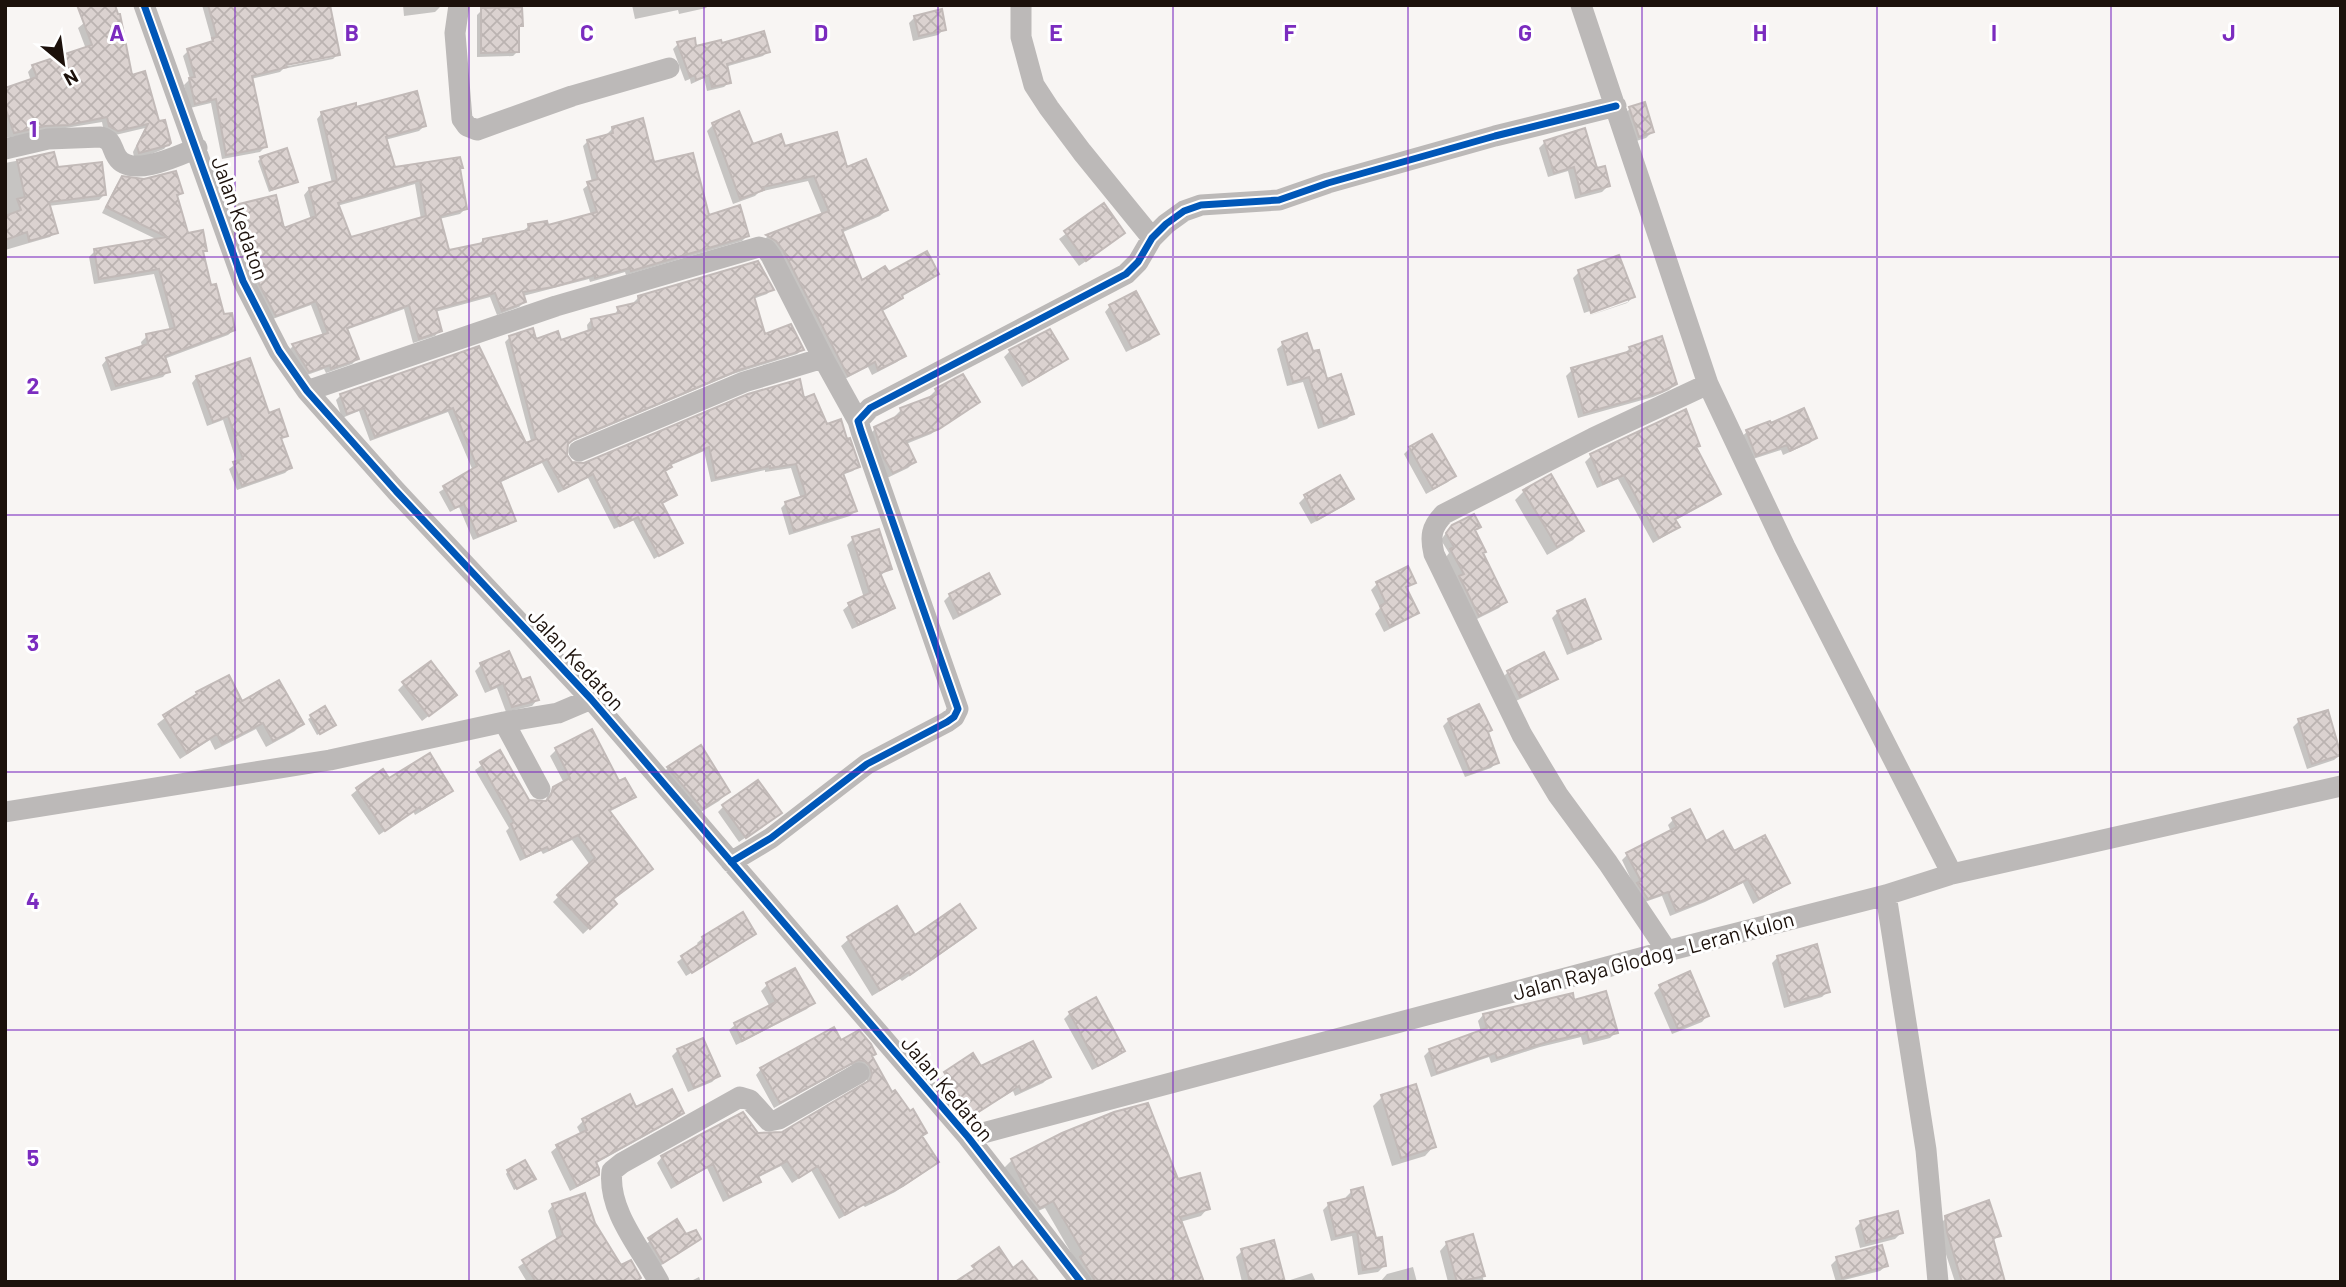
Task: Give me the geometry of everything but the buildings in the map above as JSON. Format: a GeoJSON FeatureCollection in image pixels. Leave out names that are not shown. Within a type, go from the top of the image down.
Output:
{"type":"FeatureCollection","features":[{"type":"Feature","properties":{"kind":"street","name":"Jalan Kedaton"},"geometry":{"type":"LineString","coordinates":[[144,5],[243,281],[279,351],[307,391],[396,491],[591,699],[968,1137],[1081,1282]]}},
{"type":"Feature","properties":{"kind":"street"},"geometry":{"type":"LineString","coordinates":[[459,5],[455,33],[462,119],[467,126],[477,131],[572,96],[669,68]]}},
{"type":"Feature","properties":{"kind":"street"},"geometry":{"type":"LineString","coordinates":[[1021,5],[1021,37],[1034,85],[1082,152],[1152,239]]}},
{"type":"Feature","properties":{"kind":"street"},"geometry":{"type":"LineString","coordinates":[[1581,5],[1707,384],[1785,547],[1952,874]]}},
{"type":"Feature","properties":{"kind":"street"},"geometry":{"type":"LineString","coordinates":[[859,422],[870,408],[1126,274],[1138,262],[1152,239],[1175,218],[1201,205],[1279,201],[1328,183],[1616,106]]}},
{"type":"Feature","properties":{"kind":"street"},"geometry":{"type":"LineString","coordinates":[[5,149],[48,139],[101,137],[109,139],[117,157],[123,163],[138,166],[160,163],[197,148]]}},
{"type":"Feature","properties":{"kind":"street"},"geometry":{"type":"LineString","coordinates":[[307,391],[556,306],[760,247],[766,249],[859,422],[958,709],[954,717],[947,722],[867,764],[771,838],[732,862]]}},
{"type":"Feature","properties":{"kind":"street"},"geometry":{"type":"LineString","coordinates":[[579,451],[744,382],[823,358]]}},
{"type":"Feature","properties":{"kind":"street"},"geometry":{"type":"LineString","coordinates":[[1667,951],[1558,795],[1522,735],[1434,554],[1431,540],[1433,525],[1444,514],[1593,438],[1707,384]]}},
{"type":"Feature","properties":{"kind":"street"},"geometry":{"type":"LineString","coordinates":[[5,812],[330,760],[558,713],[591,699]]}},
{"type":"Feature","properties":{"kind":"street"},"geometry":{"type":"LineString","coordinates":[[504,722],[540,789]]}},
{"type":"Feature","properties":{"kind":"street","name":"Jalan Raya Glodog - Leran Kulon"},"geometry":{"type":"LineString","coordinates":[[968,1137],[1886,895],[1952,874],[2341,786]]}},
{"type":"Feature","properties":{"kind":"street"},"geometry":{"type":"LineString","coordinates":[[1886,895],[1926,1150],[1938,1282]]}},
{"type":"Feature","properties":{"kind":"street"},"geometry":{"type":"LineString","coordinates":[[659,1282],[620,1214],[612,1190],[612,1171],[740,1097],[750,1100],[769,1121],[779,1119],[859,1073]]}},
{"type":"Feature","properties":{"kind":"cycle path"},"geometry":{"type":"LineString","coordinates":[[144,5],[243,281],[279,351],[307,391],[396,491],[591,699],[968,1137],[1081,1282]]}},
{"type":"Feature","properties":{"kind":"cycle path"},"geometry":{"type":"LineString","coordinates":[[731,862],[771,838],[867,764],[947,722],[954,717],[958,709],[858,421],[870,408],[1126,274],[1138,262],[1152,238],[1184,211],[1201,205],[1279,200],[1328,183],[1495,136],[1616,106]]}}]}
